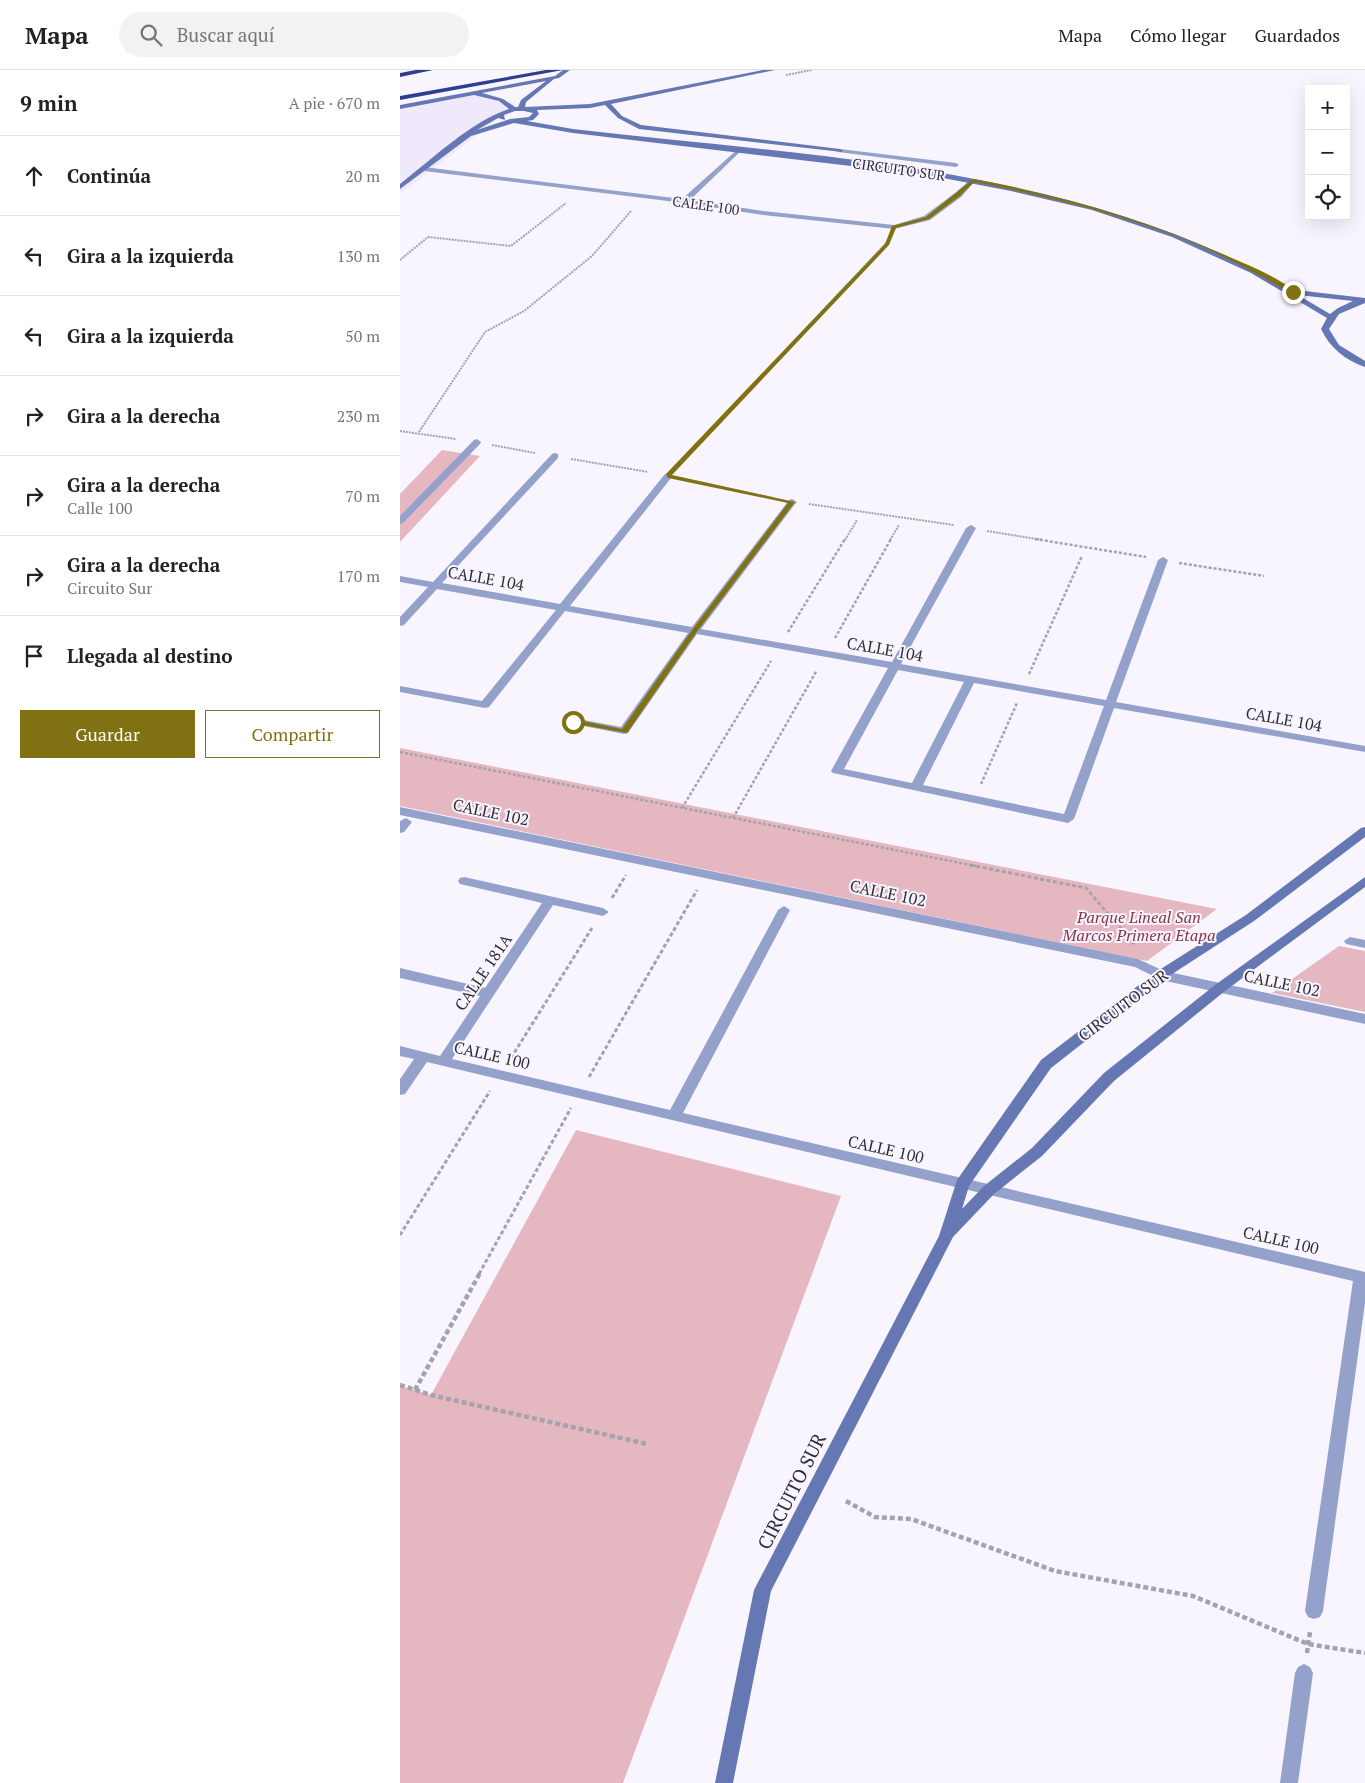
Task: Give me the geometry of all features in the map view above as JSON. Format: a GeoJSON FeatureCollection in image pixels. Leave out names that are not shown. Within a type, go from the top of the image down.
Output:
{"type":"FeatureCollection","features":[{"type":"Feature","properties":{"kind":"highway"},"geometry":{"type":"LineString","coordinates":[[400,75],[429,70]]}},
{"type":"Feature","properties":{"kind":"highway"},"geometry":{"type":"LineString","coordinates":[[400,100],[558,73]]}},
{"type":"Feature","properties":{"kind":"highway"},"geometry":{"type":"LineString","coordinates":[[400,100],[442,99]]}},
{"type":"Feature","properties":{"kind":"street"},"geometry":{"type":"LineString","coordinates":[[400,107],[567,70]]}},
{"type":"Feature","properties":{"kind":"street"},"geometry":{"type":"LineString","coordinates":[[468,135],[536,116],[562,113],[606,102],[772,70]]}},
{"type":"Feature","properties":{"kind":"street"},"geometry":{"type":"LineString","coordinates":[[525,109],[523,101],[558,73]]}},
{"type":"Feature","properties":{"kind":"street"},"geometry":{"type":"LineString","coordinates":[[465,94],[492,96],[513,109]]}},
{"type":"Feature","properties":{"kind":"street"},"geometry":{"type":"LineString","coordinates":[[606,102],[620,116],[639,126],[956,165]]}},
{"type":"Feature","properties":{"kind":"street"},"geometry":{"type":"LineString","coordinates":[[400,187],[468,135],[478,125],[513,109],[590,106]]}},
{"type":"Feature","properties":{"kind":"street"},"geometry":{"type":"LineString","coordinates":[[525,109],[534,111],[537,113],[536,116]]}},
{"type":"Feature","properties":{"kind":"street"},"geometry":{"type":"LineString","coordinates":[[502,114],[500,117],[513,121]]}},
{"type":"Feature","properties":{"kind":"street","name":"CIRCUITO SUR"},"geometry":{"type":"LineString","coordinates":[[513,121],[832,160],[973,180],[1026,190],[1102,211],[1178,236],[1248,267],[1293,292],[1330,317]]}},
{"type":"Feature","properties":{"kind":"street"},"geometry":{"type":"LineString","coordinates":[[627,136],[639,126]]}},
{"type":"Feature","properties":{"kind":"street"},"geometry":{"type":"LineString","coordinates":[[717,147],[727,137]]}},
{"type":"Feature","properties":{"kind":"street"},"geometry":{"type":"LineString","coordinates":[[684,201],[739,150]]}},
{"type":"Feature","properties":{"kind":"street"},"geometry":{"type":"LineString","coordinates":[[832,160],[840,151]]}},
{"type":"Feature","properties":{"kind":"street","name":"CALLE 100"},"geometry":{"type":"LineString","coordinates":[[424,169],[684,201],[763,213],[894,227],[928,218],[958,195],[973,180]]}},
{"type":"Feature","properties":{"kind":"street","name":"CIRCUITO SUR"},"geometry":{"type":"LineString","coordinates":[[1293,292],[1365,300]]}},
{"type":"Feature","properties":{"kind":"street"},"geometry":{"type":"LineString","coordinates":[[1365,300],[1344,307],[1330,317],[1325,329],[1330,342],[1344,354],[1365,364]]}},
{"type":"Feature","properties":{"kind":"street"},"geometry":{"type":"LineString","coordinates":[[400,521],[477,442]]}},
{"type":"Feature","properties":{"kind":"street"},"geometry":{"type":"LineString","coordinates":[[400,624],[555,456]]}},
{"type":"Feature","properties":{"kind":"street"},"geometry":{"type":"LineString","coordinates":[[400,689],[485,706],[561,608],[668,476]]}},
{"type":"Feature","properties":{"kind":"street"},"geometry":{"type":"LineString","coordinates":[[573,722],[624,731],[694,631],[792,502]]}},
{"type":"Feature","properties":{"kind":"street"},"geometry":{"type":"LineString","coordinates":[[971,528],[837,771],[975,798],[1068,819],[1163,560]]}},
{"type":"Feature","properties":{"kind":"street","name":"CALLE 104"},"geometry":{"type":"LineString","coordinates":[[400,580],[1365,750]]}},
{"type":"Feature","properties":{"kind":"street"},"geometry":{"type":"LineString","coordinates":[[916,787],[970,680]]}},
{"type":"Feature","properties":{"kind":"street","name":"CALLE 102"},"geometry":{"type":"LineString","coordinates":[[402,821],[636,860],[706,874],[1138,963],[1161,975],[1365,1019]]}},
{"type":"Feature","properties":{"kind":"street","name":"CIRCUITO SUR"},"geometry":{"type":"LineString","coordinates":[[724,1783],[764,1590],[946,1236],[962,1184],[1046,1064],[1161,975],[1250,918],[1365,832]]}},
{"type":"Feature","properties":{"kind":"street"},"geometry":{"type":"LineString","coordinates":[[464,881],[603,912]]}},
{"type":"Feature","properties":{"kind":"street","name":"CIRCUITO SUR"},"geometry":{"type":"LineString","coordinates":[[946,1236],[988,1190],[1037,1152],[1110,1077],[1220,988],[1365,881]]}},
{"type":"Feature","properties":{"kind":"street","name":"CALLE 181A"},"geometry":{"type":"LineString","coordinates":[[443,1062],[550,900]]}},
{"type":"Feature","properties":{"kind":"street"},"geometry":{"type":"LineString","coordinates":[[674,1116],[784,910]]}},
{"type":"Feature","properties":{"kind":"street"},"geometry":{"type":"LineString","coordinates":[[1350,941],[1365,944]]}},
{"type":"Feature","properties":{"kind":"street"},"geometry":{"type":"LineString","coordinates":[[400,973],[488,993]]}},
{"type":"Feature","properties":{"kind":"street","name":"CALLE 100"},"geometry":{"type":"LineString","coordinates":[[400,1051],[1363,1277]]}},
{"type":"Feature","properties":{"kind":"street"},"geometry":{"type":"LineString","coordinates":[[400,1090],[423,1057]]}},
{"type":"Feature","properties":{"kind":"street"},"geometry":{"type":"LineString","coordinates":[[1314,1610],[1363,1277]]}},
{"type":"Feature","properties":{"kind":"street"},"geometry":{"type":"LineString","coordinates":[[1289,1783],[1304,1673]]}},
{"type":"Feature","properties":{"kind":"path"},"geometry":{"type":"LineString","coordinates":[[400,260],[428,237],[511,246],[584,189]]}},
{"type":"Feature","properties":{"kind":"path"},"geometry":{"type":"LineString","coordinates":[[419,432],[485,332],[524,311],[592,256],[644,196]]}},
{"type":"Feature","properties":{"kind":"path"},"geometry":{"type":"LineString","coordinates":[[668,476],[887,244],[894,227]]}},
{"type":"Feature","properties":{"kind":"path"},"geometry":{"type":"LineString","coordinates":[[668,476],[792,502],[971,528],[1264,576]]}},
{"type":"Feature","properties":{"kind":"path"},"geometry":{"type":"LineString","coordinates":[[682,808],[857,520]]}},
{"type":"Feature","properties":{"kind":"path"},"geometry":{"type":"LineString","coordinates":[[733,818],[899,525]]}},
{"type":"Feature","properties":{"kind":"path"},"geometry":{"type":"LineString","coordinates":[[975,798],[1082,556]]}},
{"type":"Feature","properties":{"kind":"path"},"geometry":{"type":"LineString","coordinates":[[400,752],[1086,888],[1134,942],[1138,952]]}},
{"type":"Feature","properties":{"kind":"path"},"geometry":{"type":"LineString","coordinates":[[400,1235],[636,860]]}},
{"type":"Feature","properties":{"kind":"path"},"geometry":{"type":"LineString","coordinates":[[415,1390],[579,1094],[706,874]]}},
{"type":"Feature","properties":{"kind":"path"},"geometry":{"type":"LineString","coordinates":[[400,1385],[647,1444]]}},
{"type":"Feature","properties":{"kind":"path"},"geometry":{"type":"LineString","coordinates":[[846,1501],[875,1516],[910,1520],[1055,1572],[1193,1596],[1308,1644],[1365,1653]]}},
{"type":"Feature","properties":{"kind":"path"},"geometry":{"type":"LineString","coordinates":[[1304,1673],[1314,1610]]}},
{"type":"Feature","properties":{"kind":"shaded area"},"geometry":{"type":"Polygon","coordinates":[[[489,93],[516,105],[400,194],[400,105],[450,95],[489,93]]]}},
{"type":"Feature","properties":{"kind":"green space"},"geometry":{"type":"Polygon","coordinates":[[[442,450],[480,456],[400,542],[400,494],[442,450]]]}},
{"type":"Feature","properties":{"kind":"green space","name":"Parque Lineal San Marcos Primera Etapa"},"geometry":{"type":"Polygon","coordinates":[[[400,748],[1217,909],[1147,961],[400,806],[400,748]]]}},
{"type":"Feature","properties":{"kind":"green space"},"geometry":{"type":"Polygon","coordinates":[[[1339,946],[1365,951],[1365,1012],[1272,993],[1339,946]]]}},
{"type":"Feature","properties":{"kind":"green space"},"geometry":{"type":"Polygon","coordinates":[[[576,1130],[841,1196],[623,1783],[400,1783],[400,1386],[431,1395],[576,1130]]]}},
{"type":"Feature","properties":{"kind":"route"},"geometry":{"type":"LineString","coordinates":[[573,722],[624,731],[694,631],[792,502],[668,476],[887,244],[894,227],[928,218],[958,195],[973,180],[1026,190],[1111,213],[1178,236],[1248,267],[1293,292]]}}]}
